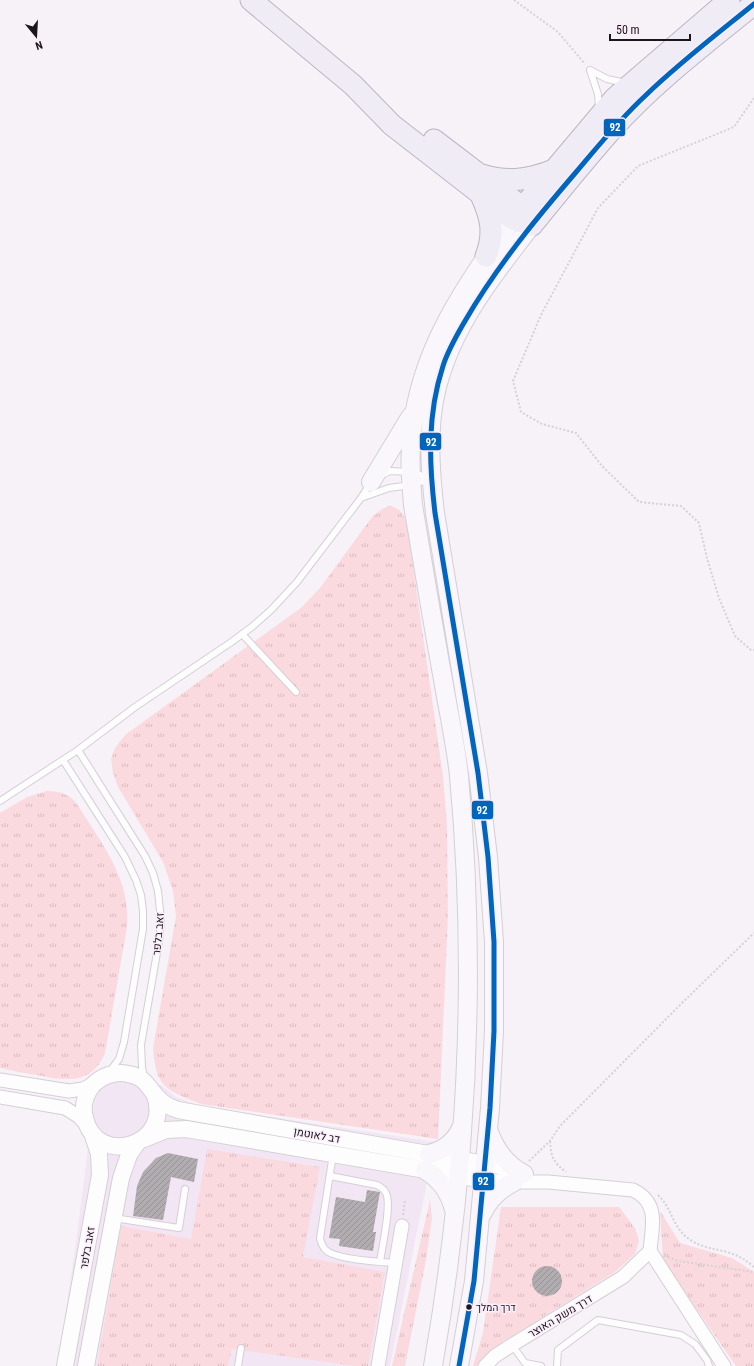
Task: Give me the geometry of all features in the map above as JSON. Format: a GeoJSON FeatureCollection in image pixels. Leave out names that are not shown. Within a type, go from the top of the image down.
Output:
{"type":"FeatureCollection","features":[{"type":"Feature","properties":{"kind":"highway"},"geometry":{"type":"LineString","coordinates":[[251,0],[353,85],[392,125],[481,194],[522,217]]}},
{"type":"Feature","properties":{"kind":"highway"},"geometry":{"type":"LineString","coordinates":[[522,217],[554,170],[615,98],[729,0]]}},
{"type":"Feature","properties":{"kind":"highway"},"geometry":{"type":"LineString","coordinates":[[522,217],[678,65],[754,4]]}},
{"type":"Feature","properties":{"kind":"highway"},"geometry":{"type":"LineString","coordinates":[[353,85],[400,113],[479,174],[522,217]]}},
{"type":"Feature","properties":{"kind":"highway"},"geometry":{"type":"LineString","coordinates":[[479,174],[493,178],[519,180],[537,177],[554,170]]}},
{"type":"Feature","properties":{"kind":"highway"},"geometry":{"type":"LineString","coordinates":[[481,194],[491,222],[492,234],[491,245],[486,256]]}},
{"type":"Feature","properties":{"kind":"main road"},"geometry":{"type":"LineString","coordinates":[[433,1366],[455,1217],[462,1125],[468,952],[464,844],[458,773],[413,505],[411,479],[412,432],[415,410],[424,372],[434,346],[450,313],[486,256],[522,217]]}},
{"type":"Feature","properties":{"kind":"main road"},"geometry":{"type":"LineString","coordinates":[[459,1366],[474,1281],[485,1172],[494,1031],[494,942],[488,857],[478,773],[435,513],[431,479],[430,443],[433,406],[443,365],[457,335],[479,297],[503,262],[522,217]]}},
{"type":"Feature","properties":{"kind":"main road"},"geometry":{"type":"LineString","coordinates":[[371,482],[415,410]]}},
{"type":"Feature","properties":{"kind":"main road"},"geometry":{"type":"LineString","coordinates":[[455,1217],[451,1199],[444,1187],[434,1176],[427,1162],[452,1142],[460,1133],[462,1125]]}},
{"type":"Feature","properties":{"kind":"main road"},"geometry":{"type":"LineString","coordinates":[[481,1218],[492,1197],[519,1176],[499,1154],[492,1142],[488,1130]]}},
{"type":"Feature","properties":{"kind":"street"},"geometry":{"type":"LineString","coordinates":[[0,1080],[69,1091],[83,1089],[115,1073],[127,1073],[138,1077],[152,1090],[157,1104],[156,1121],[151,1131],[140,1141],[126,1146],[115,1146],[99,1140],[78,1116],[65,1108],[0,1097]]}},
{"type":"Feature","properties":{"kind":"street"},"geometry":{"type":"LineString","coordinates":[[89,1129],[84,1115],[84,1104],[88,1093],[101,1079]]}},
{"type":"Feature","properties":{"kind":"street","name":"דב לאוטמן"},"geometry":{"type":"LineString","coordinates":[[152,1090],[164,1104],[182,1111],[427,1162],[485,1172]]}},
{"type":"Feature","properties":{"kind":"street","name":"זאב בלפר"},"geometry":{"type":"LineString","coordinates":[[65,1366],[100,1176],[99,1154],[89,1129]]}},
{"type":"Feature","properties":{"kind":"street","name":"דב לאוטמן"},"geometry":{"type":"LineString","coordinates":[[140,1141],[162,1131],[182,1129],[333,1154],[427,1162]]}},
{"type":"Feature","properties":{"kind":"street","name":"זאב בלפר"},"geometry":{"type":"LineString","coordinates":[[86,1366],[124,1167],[129,1155],[140,1141]]}},
{"type":"Feature","properties":{"kind":"street"},"geometry":{"type":"LineString","coordinates":[[485,1172],[519,1176],[548,1182],[621,1188],[633,1190],[642,1195],[650,1204],[653,1213],[650,1251],[724,1366]]}},
{"type":"Feature","properties":{"kind":"street"},"geometry":{"type":"LineString","coordinates":[[378,1366],[402,1226]]}},
{"type":"Feature","properties":{"kind":"street","name":"דרך משק האוצר"},"geometry":{"type":"LineString","coordinates":[[488,1364],[512,1345],[623,1277],[650,1251]]}},
{"type":"Feature","properties":{"kind":"street"},"geometry":{"type":"LineString","coordinates":[[635,1266],[660,1267]]}},
{"type":"Feature","properties":{"kind":"lane"},"geometry":{"type":"LineString","coordinates":[[590,70],[607,79],[631,84]]}},
{"type":"Feature","properties":{"kind":"lane"},"geometry":{"type":"LineString","coordinates":[[590,70],[598,94],[600,115]]}},
{"type":"Feature","properties":{"kind":"lane"},"geometry":{"type":"LineString","coordinates":[[0,801],[78,750],[135,707],[242,634],[267,614],[289,592],[305,572],[361,498],[371,482],[390,471],[411,479],[431,479]]}},
{"type":"Feature","properties":{"kind":"lane"},"geometry":{"type":"LineString","coordinates":[[361,498],[411,479],[431,479]]}},
{"type":"Feature","properties":{"kind":"lane"},"geometry":{"type":"LineString","coordinates":[[242,634],[296,692]]}},
{"type":"Feature","properties":{"kind":"lane","name":"זאב בלפר"},"geometry":{"type":"LineString","coordinates":[[78,750],[142,852],[153,873],[158,891],[161,910],[160,931],[141,1056],[144,1076],[152,1090]]}},
{"type":"Feature","properties":{"kind":"lane","name":"זאב בלפר"},"geometry":{"type":"LineString","coordinates":[[63,760],[129,865],[139,887],[143,903],[143,929],[121,1055],[115,1066],[101,1079]]}},
{"type":"Feature","properties":{"kind":"lane"},"geometry":{"type":"LineString","coordinates":[[333,1154],[320,1238],[321,1243],[328,1251],[336,1255],[395,1263]]}},
{"type":"Feature","properties":{"kind":"lane"},"geometry":{"type":"LineString","coordinates":[[330,1176],[377,1185],[386,1192],[388,1204],[380,1262]]}},
{"type":"Feature","properties":{"kind":"lane"},"geometry":{"type":"LineString","coordinates":[[114,1218],[179,1228],[185,1189]]}},
{"type":"Feature","properties":{"kind":"lane"},"geometry":{"type":"LineString","coordinates":[[557,1366],[558,1350],[598,1320],[681,1335],[695,1344],[707,1360],[709,1366]]}},
{"type":"Feature","properties":{"kind":"lane"},"geometry":{"type":"LineString","coordinates":[[512,1345],[525,1363],[541,1366]]}},
{"type":"Feature","properties":{"kind":"lane"},"geometry":{"type":"LineString","coordinates":[[238,1366],[241,1348]]}},
{"type":"Feature","properties":{"kind":"path"},"geometry":{"type":"LineString","coordinates":[[514,0],[558,32],[590,70]]}},
{"type":"Feature","properties":{"kind":"path"},"geometry":{"type":"LineString","coordinates":[[754,98],[734,127],[638,166],[598,208],[541,315],[513,381],[521,412],[542,424],[576,433],[602,466],[639,502],[680,506],[699,523],[707,558],[719,598],[735,636],[751,650],[754,650]]}},
{"type":"Feature","properties":{"kind":"path"},"geometry":{"type":"LineString","coordinates":[[519,1176],[550,1141],[560,1126],[754,933]]}},
{"type":"Feature","properties":{"kind":"path"},"geometry":{"type":"LineString","coordinates":[[402,1226],[405,1200]]}},
{"type":"Feature","properties":{"kind":"path"},"geometry":{"type":"LineString","coordinates":[[650,1251],[678,1261],[754,1272]]}},
{"type":"Feature","properties":{"kind":"shaded area"},"geometry":{"type":"Polygon","coordinates":[[[97,1078],[161,1085],[176,1097],[200,1106],[435,1142],[390,1366],[58,1366],[97,1078]]]}},
{"type":"Feature","properties":{"kind":"green space"},"geometry":{"type":"Polygon","coordinates":[[[389,506],[396,508],[401,512],[407,524],[443,776],[447,825],[448,916],[438,1139],[201,1104],[171,1091],[165,1086],[160,1080],[157,1072],[153,1048],[176,916],[173,891],[163,862],[118,787],[113,773],[111,759],[115,748],[125,735],[302,607],[320,588],[372,517],[382,509],[389,506]]]}},
{"type":"Feature","properties":{"kind":"green space"},"geometry":{"type":"Polygon","coordinates":[[[47,791],[64,794],[77,804],[112,862],[119,877],[127,909],[127,927],[105,1053],[93,1071],[85,1076],[67,1079],[58,1079],[0,1068],[0,813],[27,797],[47,791]]]}},
{"type":"Feature","properties":{"kind":"green space"},"geometry":{"type":"Polygon","coordinates":[[[207,1149],[320,1167],[303,1257],[385,1272],[368,1366],[355,1366],[232,1349],[228,1366],[97,1366],[121,1226],[191,1239],[207,1149]]]}},
{"type":"Feature","properties":{"kind":"green space"},"geometry":{"type":"Polygon","coordinates":[[[430,1200],[432,1218],[426,1260],[405,1366],[392,1366],[430,1200]]]}},
{"type":"Feature","properties":{"kind":"green space"},"geometry":{"type":"Polygon","coordinates":[[[501,1207],[619,1207],[635,1228],[639,1241],[635,1254],[615,1272],[504,1341],[477,1366],[473,1366],[483,1333],[501,1207]]]}},
{"type":"Feature","properties":{"kind":"green space"},"geometry":{"type":"Polygon","coordinates":[[[660,1211],[680,1243],[732,1258],[754,1272],[754,1366],[736,1366],[663,1261],[660,1211]]]}},
{"type":"Feature","properties":{"kind":"building"},"geometry":{"type":"Polygon","coordinates":[[[168,1153],[198,1159],[194,1182],[171,1177],[163,1220],[133,1216],[137,1186],[143,1172],[156,1158],[168,1153]]]}},
{"type":"Feature","properties":{"kind":"building"},"geometry":{"type":"Polygon","coordinates":[[[367,1190],[380,1192],[373,1232],[376,1232],[373,1251],[339,1246],[340,1239],[329,1238],[336,1197],[365,1202],[367,1190]]]}},
{"type":"Feature","properties":{"kind":"building"},"geometry":{"type":"Polygon","coordinates":[[[547,1266],[558,1270],[562,1281],[558,1292],[547,1296],[536,1292],[532,1281],[536,1270],[547,1266]]]}},
{"type":"Feature","properties":{"kind":"transit line","name":"92"},"geometry":{"type":"LineString","coordinates":[[459,1366],[474,1281],[490,1108],[494,1031],[494,942],[488,857],[478,773],[435,513],[431,476],[432,421],[438,384],[447,354],[456,337],[486,287],[530,227],[610,132],[636,105],[685,60],[754,4]]}},
{"type":"Feature","properties":{"kind":"place","name":"דרך המלך"},"geometry":{"type":"Point","coordinates":[469,1307]}}]}
